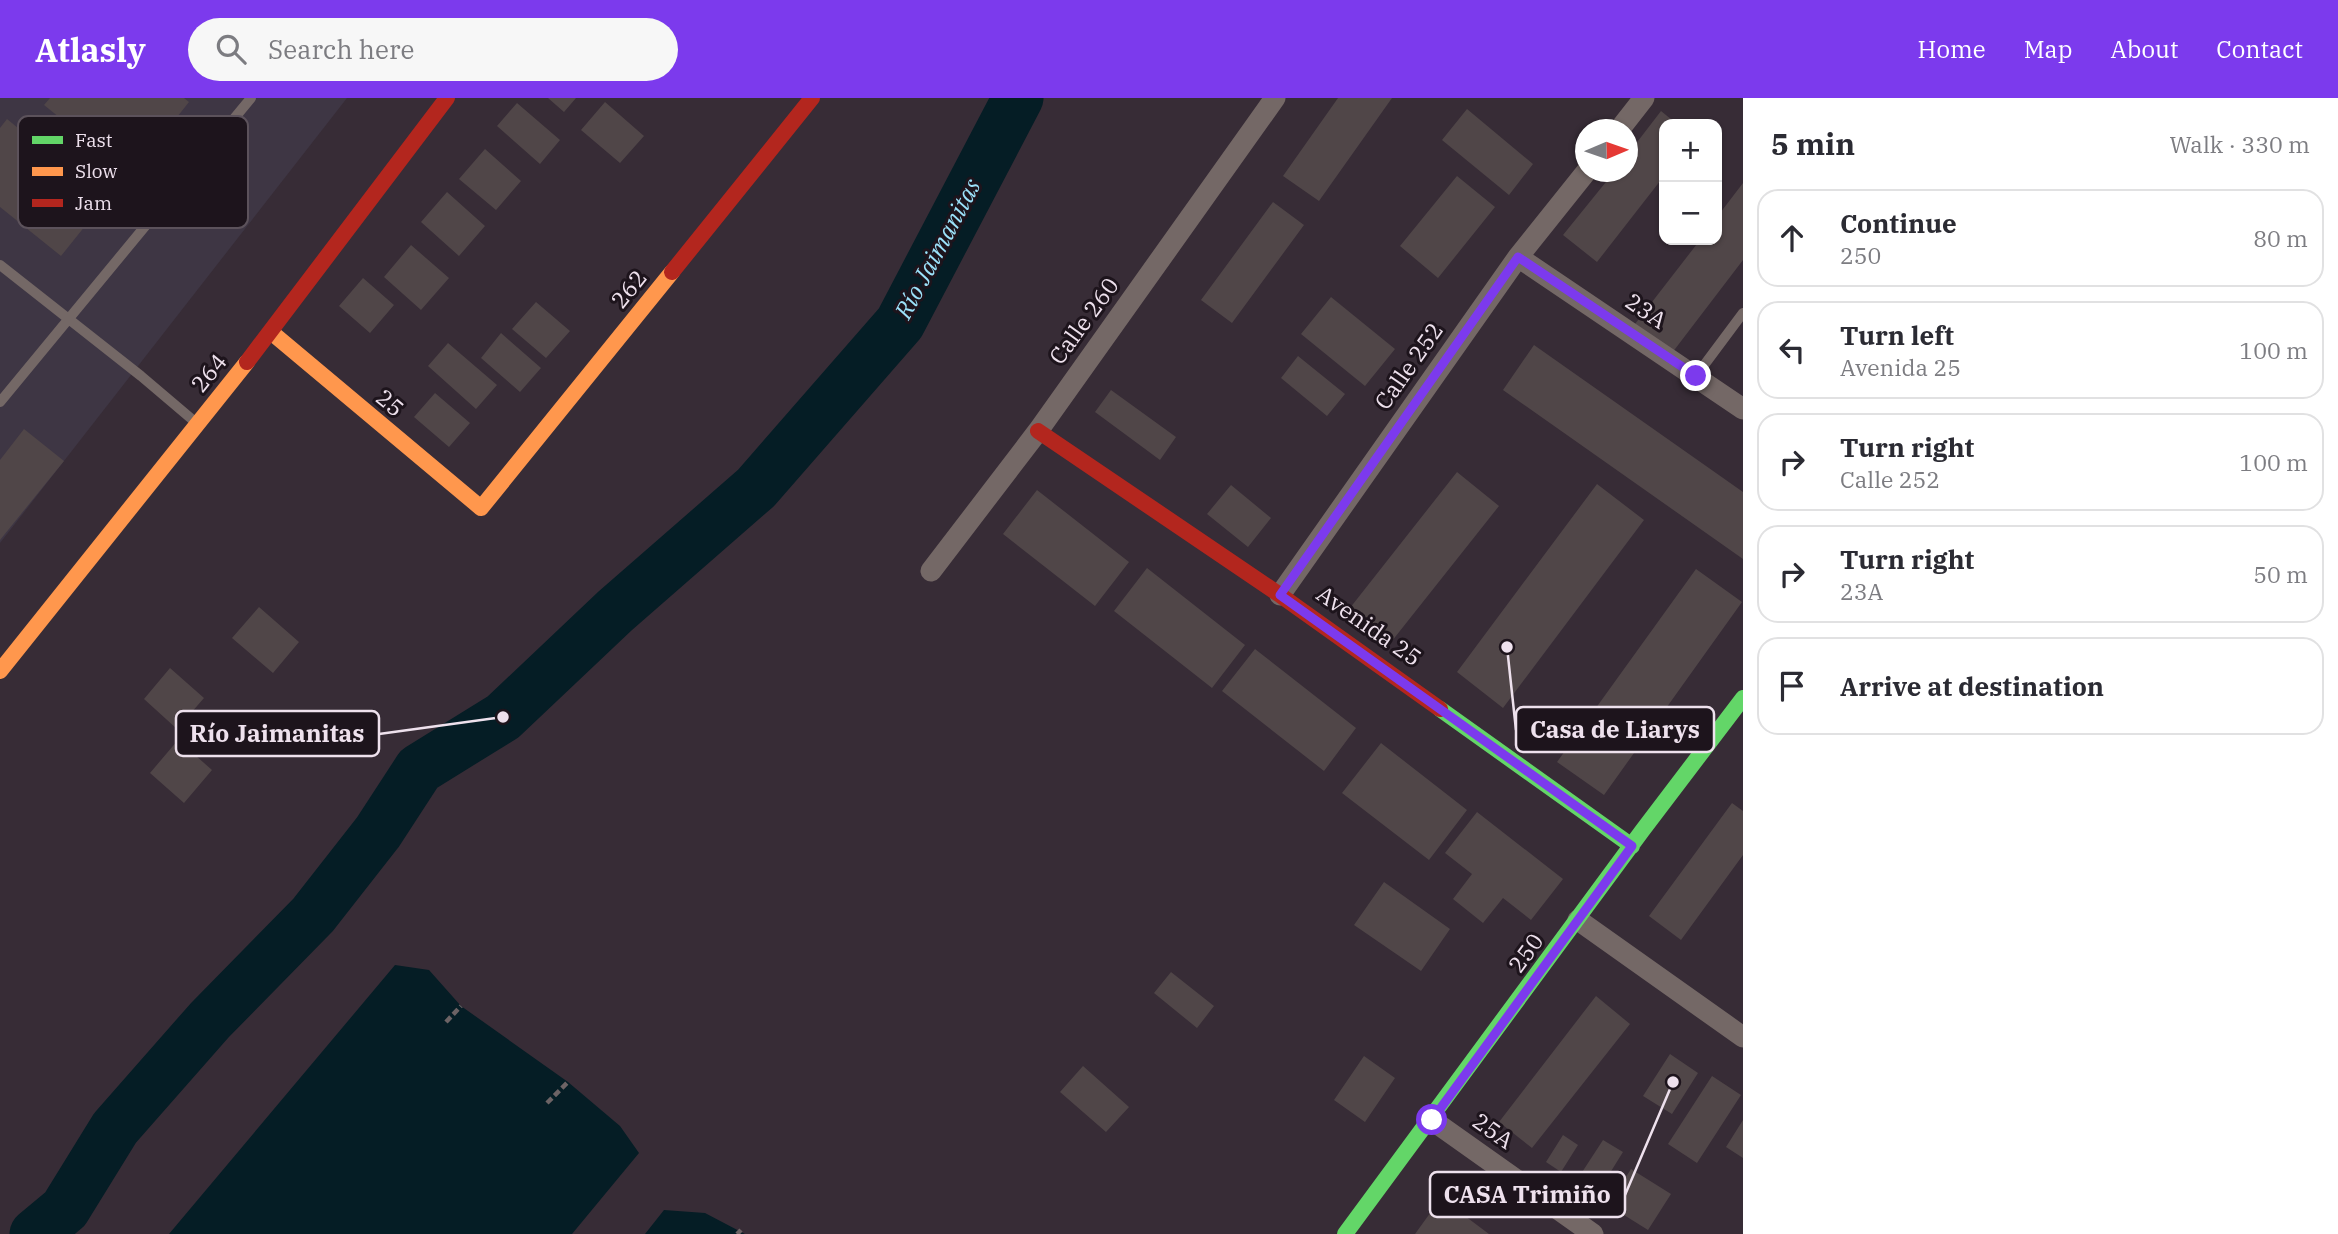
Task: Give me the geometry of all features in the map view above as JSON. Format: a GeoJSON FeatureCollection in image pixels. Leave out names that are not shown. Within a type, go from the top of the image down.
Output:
{"type":"FeatureCollection","features":[{"type":"Feature","properties":{"kind":"street","name":"264"},"geometry":{"type":"LineString","coordinates":[[0,671],[271,332],[447,98]]}},
{"type":"Feature","properties":{"kind":"street","name":"262"},"geometry":{"type":"LineString","coordinates":[[481,508],[812,98]]}},
{"type":"Feature","properties":{"kind":"street","name":"Calle 260"},"geometry":{"type":"LineString","coordinates":[[931,571],[1038,430],[1275,98]]}},
{"type":"Feature","properties":{"kind":"street"},"geometry":{"type":"LineString","coordinates":[[1628,119],[1644,98]]}},
{"type":"Feature","properties":{"kind":"street","name":"Calle 252"},"geometry":{"type":"LineString","coordinates":[[1280,595],[1518,257],[1578,182]]}},
{"type":"Feature","properties":{"kind":"street","name":"23A"},"geometry":{"type":"LineString","coordinates":[[1518,257],[1743,409]]}},
{"type":"Feature","properties":{"kind":"street","name":"25"},"geometry":{"type":"LineString","coordinates":[[271,332],[481,508]]}},
{"type":"Feature","properties":{"kind":"street","name":"Avenida 25"},"geometry":{"type":"LineString","coordinates":[[1038,430],[1280,595],[1632,846]]}},
{"type":"Feature","properties":{"kind":"street","name":"250"},"geometry":{"type":"LineString","coordinates":[[1345,1234],[1432,1120],[1632,846],[1740,707]]}},
{"type":"Feature","properties":{"kind":"street"},"geometry":{"type":"LineString","coordinates":[[1578,920],[1743,1037]]}},
{"type":"Feature","properties":{"kind":"street","name":"25A"},"geometry":{"type":"LineString","coordinates":[[1432,1120],[1593,1234]]}},
{"type":"Feature","properties":{"kind":"lane"},"geometry":{"type":"LineString","coordinates":[[236,116],[251,98]]}},
{"type":"Feature","properties":{"kind":"lane"},"geometry":{"type":"LineString","coordinates":[[0,402],[143,228]]}},
{"type":"Feature","properties":{"kind":"lane"},"geometry":{"type":"LineString","coordinates":[[0,265],[198,424]]}},
{"type":"Feature","properties":{"kind":"lane"},"geometry":{"type":"LineString","coordinates":[[1696,376],[1743,313]]}},
{"type":"Feature","properties":{"kind":"path"},"geometry":{"type":"LineString","coordinates":[[446,1021],[461,1006]]}},
{"type":"Feature","properties":{"kind":"path"},"geometry":{"type":"LineString","coordinates":[[547,1103],[568,1082]]}},
{"type":"Feature","properties":{"kind":"shaded area"},"geometry":{"type":"Polygon","coordinates":[[[0,98],[347,98],[248,225],[248,116],[18,116],[18,228],[246,228],[0,543],[0,98]]]}},
{"type":"Feature","properties":{"kind":"water"},"geometry":{"type":"Polygon","coordinates":[[[395,965],[429,970],[461,1006],[568,1082],[620,1126],[639,1153],[572,1234],[169,1234],[395,965]]]}},
{"type":"Feature","properties":{"kind":"water"},"geometry":{"type":"Polygon","coordinates":[[[664,1210],[705,1213],[745,1234],[645,1234],[664,1210]]]}},
{"type":"Feature","properties":{"kind":"building"},"geometry":{"type":"Polygon","coordinates":[[[50,98],[184,98],[189,102],[178,116],[58,116],[44,105],[50,98]]]}},
{"type":"Feature","properties":{"kind":"building"},"geometry":{"type":"Polygon","coordinates":[[[548,98],[576,98],[564,112],[548,98]]]}},
{"type":"Feature","properties":{"kind":"building"},"geometry":{"type":"Polygon","coordinates":[[[1338,98],[1392,98],[1319,201],[1283,176],[1338,98]]]}},
{"type":"Feature","properties":{"kind":"building"},"geometry":{"type":"Polygon","coordinates":[[[605,102],[644,136],[620,163],[581,130],[605,102]]]}},
{"type":"Feature","properties":{"kind":"building"},"geometry":{"type":"Polygon","coordinates":[[[517,103],[560,140],[540,164],[497,126],[517,103]]]}},
{"type":"Feature","properties":{"kind":"building"},"geometry":{"type":"Polygon","coordinates":[[[1467,109],[1533,164],[1509,195],[1442,140],[1467,109]]]}},
{"type":"Feature","properties":{"kind":"building"},"geometry":{"type":"Polygon","coordinates":[[[1661,111],[1671,119],[1659,119],[1659,182],[1597,262],[1563,235],[1606,182],[1638,182],[1638,141],[1661,111]]]}},
{"type":"Feature","properties":{"kind":"building"},"geometry":{"type":"Polygon","coordinates":[[[7,119],[18,128],[18,221],[0,207],[0,128],[7,119]]]}},
{"type":"Feature","properties":{"kind":"building"},"geometry":{"type":"Polygon","coordinates":[[[485,149],[521,181],[496,210],[459,179],[485,149]]]}},
{"type":"Feature","properties":{"kind":"building"},"geometry":{"type":"Polygon","coordinates":[[[1457,176],[1495,207],[1438,278],[1400,246],[1457,176]]]}},
{"type":"Feature","properties":{"kind":"building"},"geometry":{"type":"Polygon","coordinates":[[[1743,183],[1743,260],[1672,353],[1635,324],[1696,245],[1722,245],[1722,210],[1743,183]]]}},
{"type":"Feature","properties":{"kind":"building"},"geometry":{"type":"Polygon","coordinates":[[[447,192],[485,226],[459,256],[421,222],[447,192]]]}},
{"type":"Feature","properties":{"kind":"building"},"geometry":{"type":"Polygon","coordinates":[[[1273,202],[1304,225],[1232,323],[1201,300],[1273,202]]]}},
{"type":"Feature","properties":{"kind":"building"},"geometry":{"type":"Polygon","coordinates":[[[26,228],[84,228],[61,256],[26,228]]]}},
{"type":"Feature","properties":{"kind":"building"},"geometry":{"type":"Polygon","coordinates":[[[411,245],[449,278],[421,310],[384,277],[411,245]]]}},
{"type":"Feature","properties":{"kind":"building"},"geometry":{"type":"Polygon","coordinates":[[[363,278],[394,305],[370,333],[339,306],[363,278]]]}},
{"type":"Feature","properties":{"kind":"building"},"geometry":{"type":"Polygon","coordinates":[[[1331,297],[1395,349],[1365,386],[1301,334],[1331,297]]]}},
{"type":"Feature","properties":{"kind":"building"},"geometry":{"type":"Polygon","coordinates":[[[536,302],[570,331],[546,358],[512,329],[536,302]]]}},
{"type":"Feature","properties":{"kind":"building"},"geometry":{"type":"Polygon","coordinates":[[[501,333],[541,368],[520,392],[481,358],[501,333]]]}},
{"type":"Feature","properties":{"kind":"building"},"geometry":{"type":"Polygon","coordinates":[[[448,343],[497,385],[476,409],[428,366],[448,343]]]}},
{"type":"Feature","properties":{"kind":"building"},"geometry":{"type":"Polygon","coordinates":[[[1534,345],[1743,492],[1743,559],[1503,390],[1534,345]]]}},
{"type":"Feature","properties":{"kind":"building"},"geometry":{"type":"Polygon","coordinates":[[[1298,356],[1345,394],[1327,416],[1281,378],[1298,356]]]}},
{"type":"Feature","properties":{"kind":"building"},"geometry":{"type":"Polygon","coordinates":[[[1111,390],[1176,437],[1160,460],[1095,412],[1111,390]]]}},
{"type":"Feature","properties":{"kind":"building"},"geometry":{"type":"Polygon","coordinates":[[[435,393],[470,423],[449,447],[414,417],[435,393]]]}},
{"type":"Feature","properties":{"kind":"building"},"geometry":{"type":"Polygon","coordinates":[[[24,429],[64,461],[0,540],[0,460],[24,429]]]}},
{"type":"Feature","properties":{"kind":"building"},"geometry":{"type":"Polygon","coordinates":[[[1457,472],[1499,506],[1388,646],[1346,613],[1457,472]]]}},
{"type":"Feature","properties":{"kind":"building"},"geometry":{"type":"Polygon","coordinates":[[[1597,484],[1644,520],[1503,708],[1457,672],[1597,484]]]}},
{"type":"Feature","properties":{"kind":"building"},"geometry":{"type":"Polygon","coordinates":[[[1231,485],[1271,518],[1248,547],[1207,514],[1231,485]]]}},
{"type":"Feature","properties":{"kind":"building"},"geometry":{"type":"Polygon","coordinates":[[[1037,490],[1129,562],[1095,606],[1003,534],[1037,490]]]}},
{"type":"Feature","properties":{"kind":"building"},"geometry":{"type":"Polygon","coordinates":[[[1147,568],[1245,645],[1212,688],[1114,611],[1147,568]]]}},
{"type":"Feature","properties":{"kind":"building"},"geometry":{"type":"Polygon","coordinates":[[[1696,569],[1742,602],[1604,795],[1557,762],[1696,569]]]}},
{"type":"Feature","properties":{"kind":"building"},"geometry":{"type":"Polygon","coordinates":[[[259,607],[299,642],[273,673],[232,638],[259,607]]]}},
{"type":"Feature","properties":{"kind":"building"},"geometry":{"type":"Polygon","coordinates":[[[1255,649],[1356,728],[1324,771],[1222,691],[1255,649]]]}},
{"type":"Feature","properties":{"kind":"building"},"geometry":{"type":"Polygon","coordinates":[[[170,668],[204,698],[177,729],[144,699],[170,668]]]}},
{"type":"Feature","properties":{"kind":"building"},"geometry":{"type":"Polygon","coordinates":[[[178,740],[212,770],[184,803],[150,773],[178,740]]]}},
{"type":"Feature","properties":{"kind":"building"},"geometry":{"type":"Polygon","coordinates":[[[1381,743],[1467,810],[1429,860],[1342,793],[1381,743]]]}},
{"type":"Feature","properties":{"kind":"building"},"geometry":{"type":"Polygon","coordinates":[[[1732,803],[1743,811],[1743,855],[1681,940],[1649,916],[1732,803]]]}},
{"type":"Feature","properties":{"kind":"building"},"geometry":{"type":"Polygon","coordinates":[[[1477,812],[1563,879],[1531,920],[1503,898],[1483,923],[1453,899],[1472,874],[1445,853],[1477,812]]]}},
{"type":"Feature","properties":{"kind":"building"},"geometry":{"type":"Polygon","coordinates":[[[1384,882],[1450,929],[1421,971],[1354,925],[1384,882]]]}},
{"type":"Feature","properties":{"kind":"building"},"geometry":{"type":"Polygon","coordinates":[[[1171,972],[1214,1006],[1197,1028],[1154,993],[1171,972]]]}},
{"type":"Feature","properties":{"kind":"building"},"geometry":{"type":"Polygon","coordinates":[[[1596,996],[1630,1024],[1532,1148],[1499,1122],[1596,996]]]}},
{"type":"Feature","properties":{"kind":"building"},"geometry":{"type":"Polygon","coordinates":[[[1670,1054],[1698,1073],[1672,1114],[1643,1096],[1670,1054]]]}},
{"type":"Feature","properties":{"kind":"building"},"geometry":{"type":"Polygon","coordinates":[[[1364,1056],[1395,1078],[1365,1122],[1334,1100],[1364,1056]]]}},
{"type":"Feature","properties":{"kind":"building"},"geometry":{"type":"Polygon","coordinates":[[[1083,1066],[1129,1107],[1106,1132],[1060,1092],[1083,1066]]]}},
{"type":"Feature","properties":{"kind":"building"},"geometry":{"type":"Polygon","coordinates":[[[1712,1076],[1741,1095],[1697,1163],[1668,1144],[1712,1076]]]}},
{"type":"Feature","properties":{"kind":"building"},"geometry":{"type":"Polygon","coordinates":[[[1743,1120],[1743,1158],[1726,1147],[1743,1120]]]}},
{"type":"Feature","properties":{"kind":"building"},"geometry":{"type":"Polygon","coordinates":[[[1563,1135],[1578,1145],[1561,1172],[1546,1162],[1563,1135]]]}},
{"type":"Feature","properties":{"kind":"building"},"geometry":{"type":"Polygon","coordinates":[[[1603,1140],[1623,1152],[1595,1197],[1575,1183],[1603,1140]]]}},
{"type":"Feature","properties":{"kind":"building"},"geometry":{"type":"Polygon","coordinates":[[[1631,1169],[1671,1194],[1648,1230],[1608,1205],[1631,1169]]]}},
{"type":"Feature","properties":{"kind":"building"},"geometry":{"type":"Polygon","coordinates":[[[1441,1198],[1489,1234],[1415,1234],[1441,1198]]]}},
{"type":"Feature","properties":{"kind":"waterway","name":"Río Jaimanitas"},"geometry":{"type":"LineString","coordinates":[[35,1234],[65,1209],[115,1128],[210,1020],[313,915],[378,832],[419,769],[503,717],[615,611],[756,488],[900,323],[1018,98]]}},
{"type":"Feature","properties":{"kind":"traffic: fast"},"geometry":{"type":"LineString","coordinates":[[1345,1234],[1743,698]]}},
{"type":"Feature","properties":{"kind":"traffic: fast"},"geometry":{"type":"LineString","coordinates":[[1440,709],[1632,846]]}},
{"type":"Feature","properties":{"kind":"traffic: slow"},"geometry":{"type":"LineString","coordinates":[[271,332],[481,508],[672,272]]}},
{"type":"Feature","properties":{"kind":"traffic: slow"},"geometry":{"type":"LineString","coordinates":[[0,671],[247,362]]}},
{"type":"Feature","properties":{"kind":"traffic: jam"},"geometry":{"type":"LineString","coordinates":[[247,362],[447,98]]}},
{"type":"Feature","properties":{"kind":"traffic: jam"},"geometry":{"type":"LineString","coordinates":[[672,272],[812,98]]}},
{"type":"Feature","properties":{"kind":"traffic: jam"},"geometry":{"type":"LineString","coordinates":[[1038,431],[1280,595],[1440,709]]}},
{"type":"Feature","properties":{"kind":"place","name":"Casa de Liarys"},"geometry":{"type":"Point","coordinates":[1507,647]}},
{"type":"Feature","properties":{"kind":"place","name":"Río Jaimanitas"},"geometry":{"type":"Point","coordinates":[503,717]}},
{"type":"Feature","properties":{"kind":"place","name":"CASA Trimiño"},"geometry":{"type":"Point","coordinates":[1673,1082]}},
{"type":"Feature","properties":{"kind":"route"},"geometry":{"type":"LineString","coordinates":[[1432,1120],[1632,846],[1280,595],[1518,257],[1696,376]]}}]}
